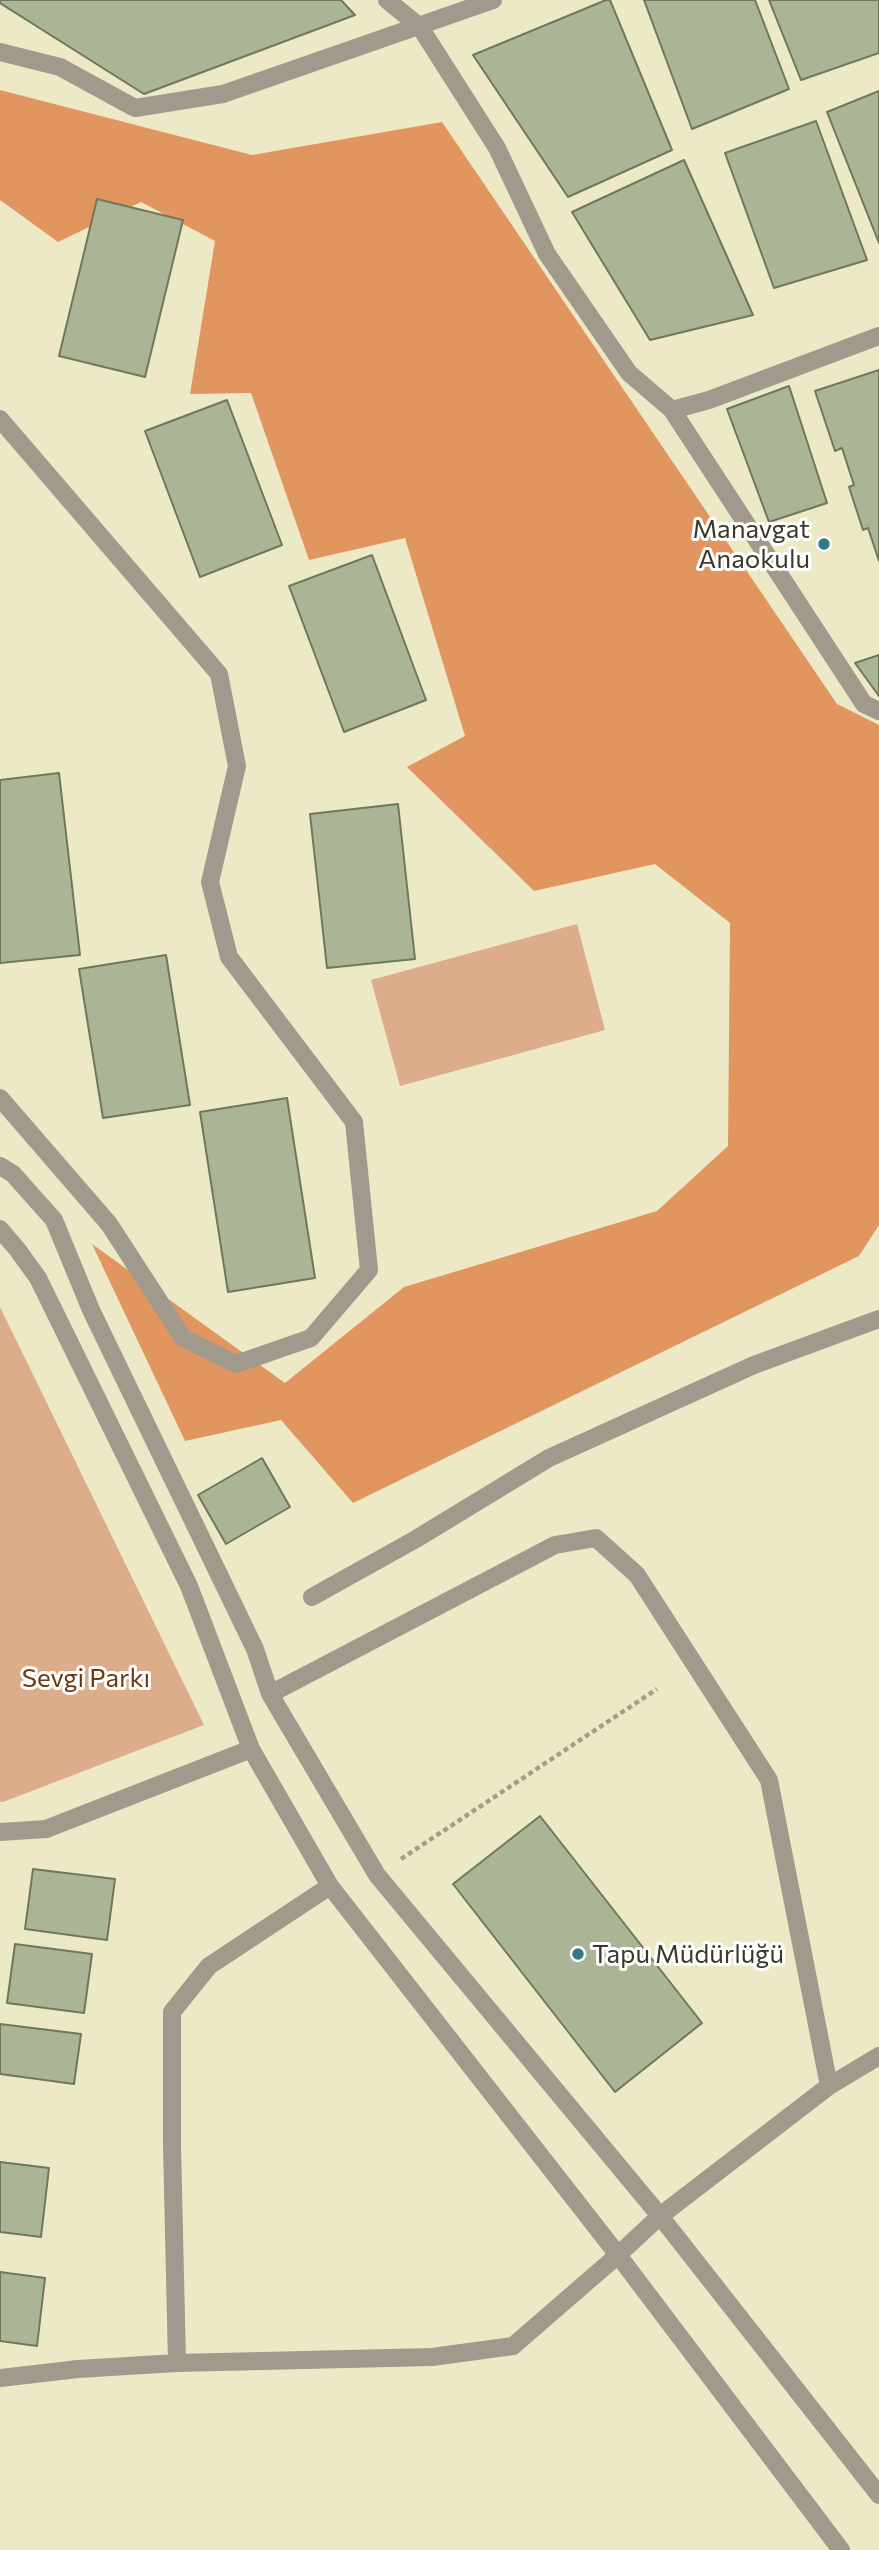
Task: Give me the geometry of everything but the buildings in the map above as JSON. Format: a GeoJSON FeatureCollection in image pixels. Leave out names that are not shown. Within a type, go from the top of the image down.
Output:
{"type":"FeatureCollection","features":[{"type":"Feature","properties":{"kind":"street"},"geometry":{"type":"LineString","coordinates":[[387,0],[420,27],[497,148],[547,254],[629,373],[672,410],[864,704],[879,711]]}},
{"type":"Feature","properties":{"kind":"street"},"geometry":{"type":"LineString","coordinates":[[0,52],[61,67],[135,108],[223,94],[493,0]]}},
{"type":"Feature","properties":{"kind":"street"},"geometry":{"type":"LineString","coordinates":[[672,410],[709,400],[879,337]]}},
{"type":"Feature","properties":{"kind":"street"},"geometry":{"type":"LineString","coordinates":[[0,419],[219,674],[237,766],[210,882],[229,957],[354,1122],[369,1270],[311,1338],[236,1364],[183,1338],[109,1224],[0,1098]]}},
{"type":"Feature","properties":{"kind":"street"},"geometry":{"type":"LineString","coordinates":[[0,1166],[13,1174],[54,1220],[91,1310],[255,1648],[270,1694],[377,1875],[660,2216],[879,2495]]}},
{"type":"Feature","properties":{"kind":"street"},"geometry":{"type":"LineString","coordinates":[[2,1239],[38,1278],[189,1586],[251,1749],[330,1886],[618,2255],[841,2550]]}},
{"type":"Feature","properties":{"kind":"street"},"geometry":{"type":"LineString","coordinates":[[312,1597],[416,1539],[549,1458],[754,1365],[879,1319]]}},
{"type":"Feature","properties":{"kind":"street"},"geometry":{"type":"LineString","coordinates":[[270,1694],[555,1545],[596,1538],[637,1575],[769,1780],[829,2087]]}},
{"type":"Feature","properties":{"kind":"street"},"geometry":{"type":"LineString","coordinates":[[0,1832],[46,1829],[251,1749]]}},
{"type":"Feature","properties":{"kind":"street"},"geometry":{"type":"LineString","coordinates":[[177,2363],[172,2012],[209,1966],[330,1886]]}},
{"type":"Feature","properties":{"kind":"street"},"geometry":{"type":"LineString","coordinates":[[0,2378],[78,2369],[177,2363],[432,2357],[513,2346],[660,2216],[829,2087],[879,2056]]}},
{"type":"Feature","properties":{"kind":"path"},"geometry":{"type":"LineString","coordinates":[[377,1875],[657,1689]]}},
{"type":"Feature","properties":{"kind":"green space"},"geometry":{"type":"Polygon","coordinates":[[[577,924],[605,1030],[400,1086],[371,980],[577,924]]]}},
{"type":"Feature","properties":{"kind":"green space","name":"Sevgi Parkı"},"geometry":{"type":"Polygon","coordinates":[[[0,1307],[204,1725],[3,1802],[0,1802],[0,1307]]]}},
{"type":"Feature","properties":{"kind":"shaded area"},"geometry":{"type":"Polygon","coordinates":[[[0,90],[252,155],[442,122],[837,704],[879,725],[879,1225],[859,1256],[353,1503],[281,1420],[185,1441],[92,1244],[285,1383],[404,1287],[657,1211],[728,1146],[730,923],[655,864],[534,891],[407,767],[465,736],[405,538],[309,560],[251,393],[190,394],[215,241],[141,202],[58,242],[0,200],[0,90]]]}},
{"type":"Feature","properties":{"kind":"place","name":"Manavgat Anaokulu"},"geometry":{"type":"Point","coordinates":[824,544]}},
{"type":"Feature","properties":{"kind":"place","name":"Tapu Müdürlüğü"},"geometry":{"type":"Point","coordinates":[578,1954]}}]}
